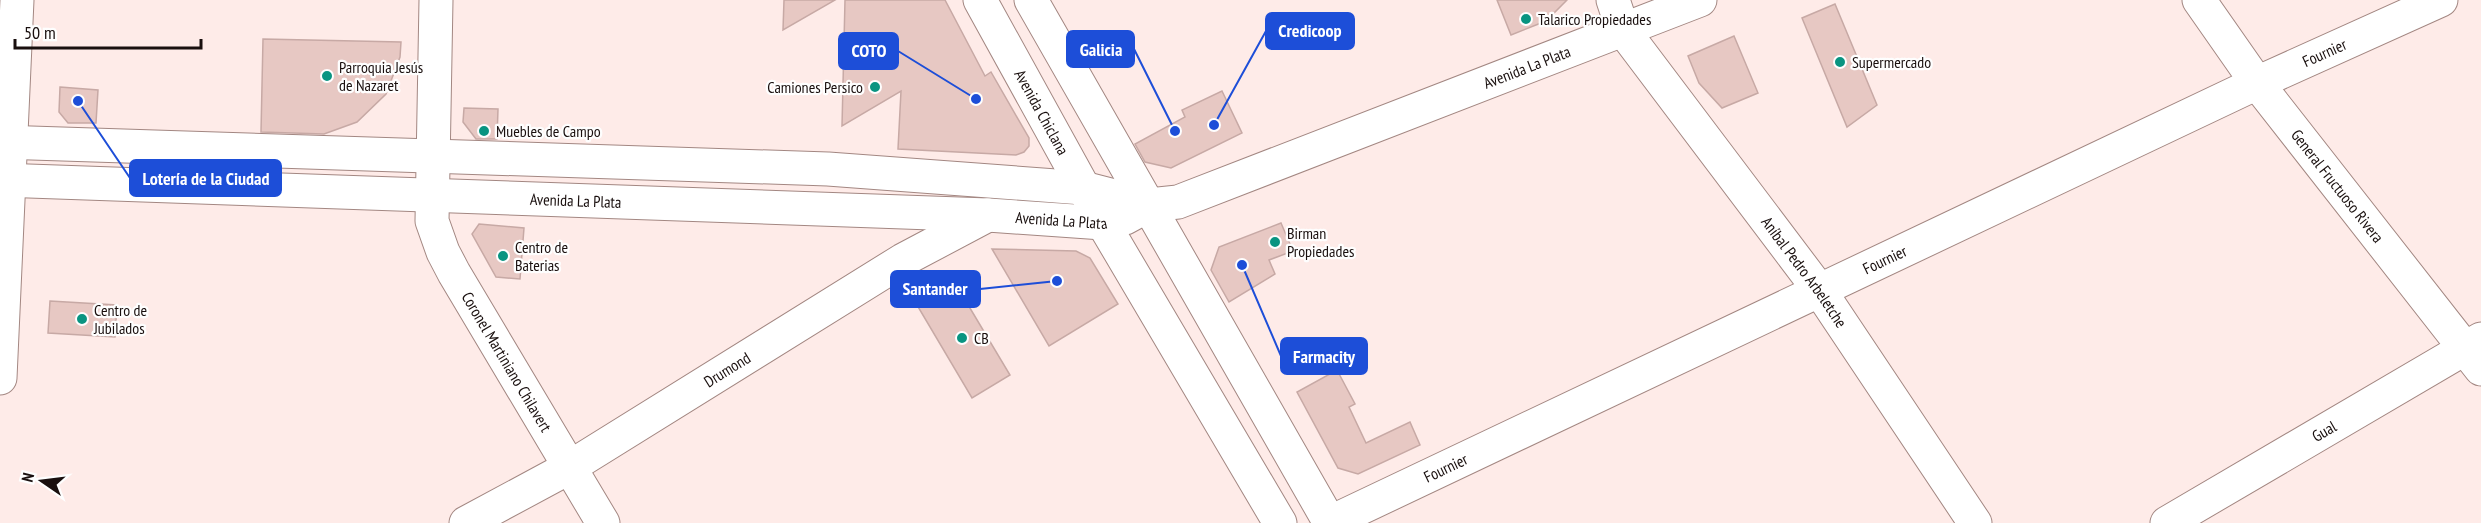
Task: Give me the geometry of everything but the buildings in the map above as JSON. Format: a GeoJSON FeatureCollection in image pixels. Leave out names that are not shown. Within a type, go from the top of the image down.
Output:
{"type":"FeatureCollection","features":[{"type":"Feature","properties":{"kind":"main road"},"geometry":{"type":"LineString","coordinates":[[0,378],[3,183],[16,0]]}},
{"type":"Feature","properties":{"kind":"main road","name":"Coronel Martiniano Chilavert"},"geometry":{"type":"LineString","coordinates":[[436,0],[432,221],[443,252],[603,523]]}},
{"type":"Feature","properties":{"kind":"main road","name":"Avenida Chiclana"},"geometry":{"type":"LineString","coordinates":[[980,0],[1103,223],[1280,523]]}},
{"type":"Feature","properties":{"kind":"main road"},"geometry":{"type":"LineString","coordinates":[[1031,0],[1330,523]]}},
{"type":"Feature","properties":{"kind":"main road","name":"Avenida La Plata"},"geometry":{"type":"LineString","coordinates":[[3,183],[432,194],[988,215],[1103,223],[1125,218],[1149,205],[1178,202],[1618,15],[1700,0]]}},
{"type":"Feature","properties":{"kind":"main road","name":"General Fructuoso Rivera"},"geometry":{"type":"LineString","coordinates":[[2199,0],[2257,83],[2476,352]]}},
{"type":"Feature","properties":{"kind":"main road","name":"Fournier"},"geometry":{"type":"LineString","coordinates":[[1330,523],[2257,83],[2441,0]]}},
{"type":"Feature","properties":{"kind":"main road","name":"Aníbal Pedro Arbeletche"},"geometry":{"type":"LineString","coordinates":[[1618,15],[1820,291],[1976,523]]}},
{"type":"Feature","properties":{"kind":"main road","name":"Avenida La Plata"},"geometry":{"type":"LineString","coordinates":[[6,143],[828,168],[1083,188],[1115,194],[1149,205]]}},
{"type":"Feature","properties":{"kind":"main road","name":"Drumond"},"geometry":{"type":"LineString","coordinates":[[466,523],[570,467],[903,260],[988,215]]}},
{"type":"Feature","properties":{"kind":"main road","name":"Gual"},"geometry":{"type":"LineString","coordinates":[[2167,523],[2476,352]]}},
{"type":"Feature","properties":{"kind":"place","name":"Talarico Propiedades"},"geometry":{"type":"Point","coordinates":[1526,19]}},
{"type":"Feature","properties":{"kind":"place","name":"Supermercado"},"geometry":{"type":"Point","coordinates":[1840,62]}},
{"type":"Feature","properties":{"kind":"place","name":"Parroquia Jesús de Nazaret"},"geometry":{"type":"Point","coordinates":[327,76]}},
{"type":"Feature","properties":{"kind":"place","name":"Camiones Persico"},"geometry":{"type":"Point","coordinates":[875,87]}},
{"type":"Feature","properties":{"kind":"place","name":"COTO"},"geometry":{"type":"Point","coordinates":[976,99]}},
{"type":"Feature","properties":{"kind":"place","name":"Lotería de la Ciudad"},"geometry":{"type":"Point","coordinates":[78,101]}},
{"type":"Feature","properties":{"kind":"place","name":"Credicoop"},"geometry":{"type":"Point","coordinates":[1214,125]}},
{"type":"Feature","properties":{"kind":"place","name":"Muebles de Campo"},"geometry":{"type":"Point","coordinates":[484,131]}},
{"type":"Feature","properties":{"kind":"place","name":"Galicia"},"geometry":{"type":"Point","coordinates":[1175,131]}},
{"type":"Feature","properties":{"kind":"place","name":"Birman Propiedades"},"geometry":{"type":"Point","coordinates":[1275,242]}},
{"type":"Feature","properties":{"kind":"place","name":"Centro de Baterias"},"geometry":{"type":"Point","coordinates":[503,256]}},
{"type":"Feature","properties":{"kind":"place","name":"Farmacity"},"geometry":{"type":"Point","coordinates":[1242,265]}},
{"type":"Feature","properties":{"kind":"place","name":"Santander"},"geometry":{"type":"Point","coordinates":[1057,281]}},
{"type":"Feature","properties":{"kind":"place","name":"Centro de Jubilados"},"geometry":{"type":"Point","coordinates":[82,319]}},
{"type":"Feature","properties":{"kind":"place","name":"CB"},"geometry":{"type":"Point","coordinates":[962,338]}}]}
